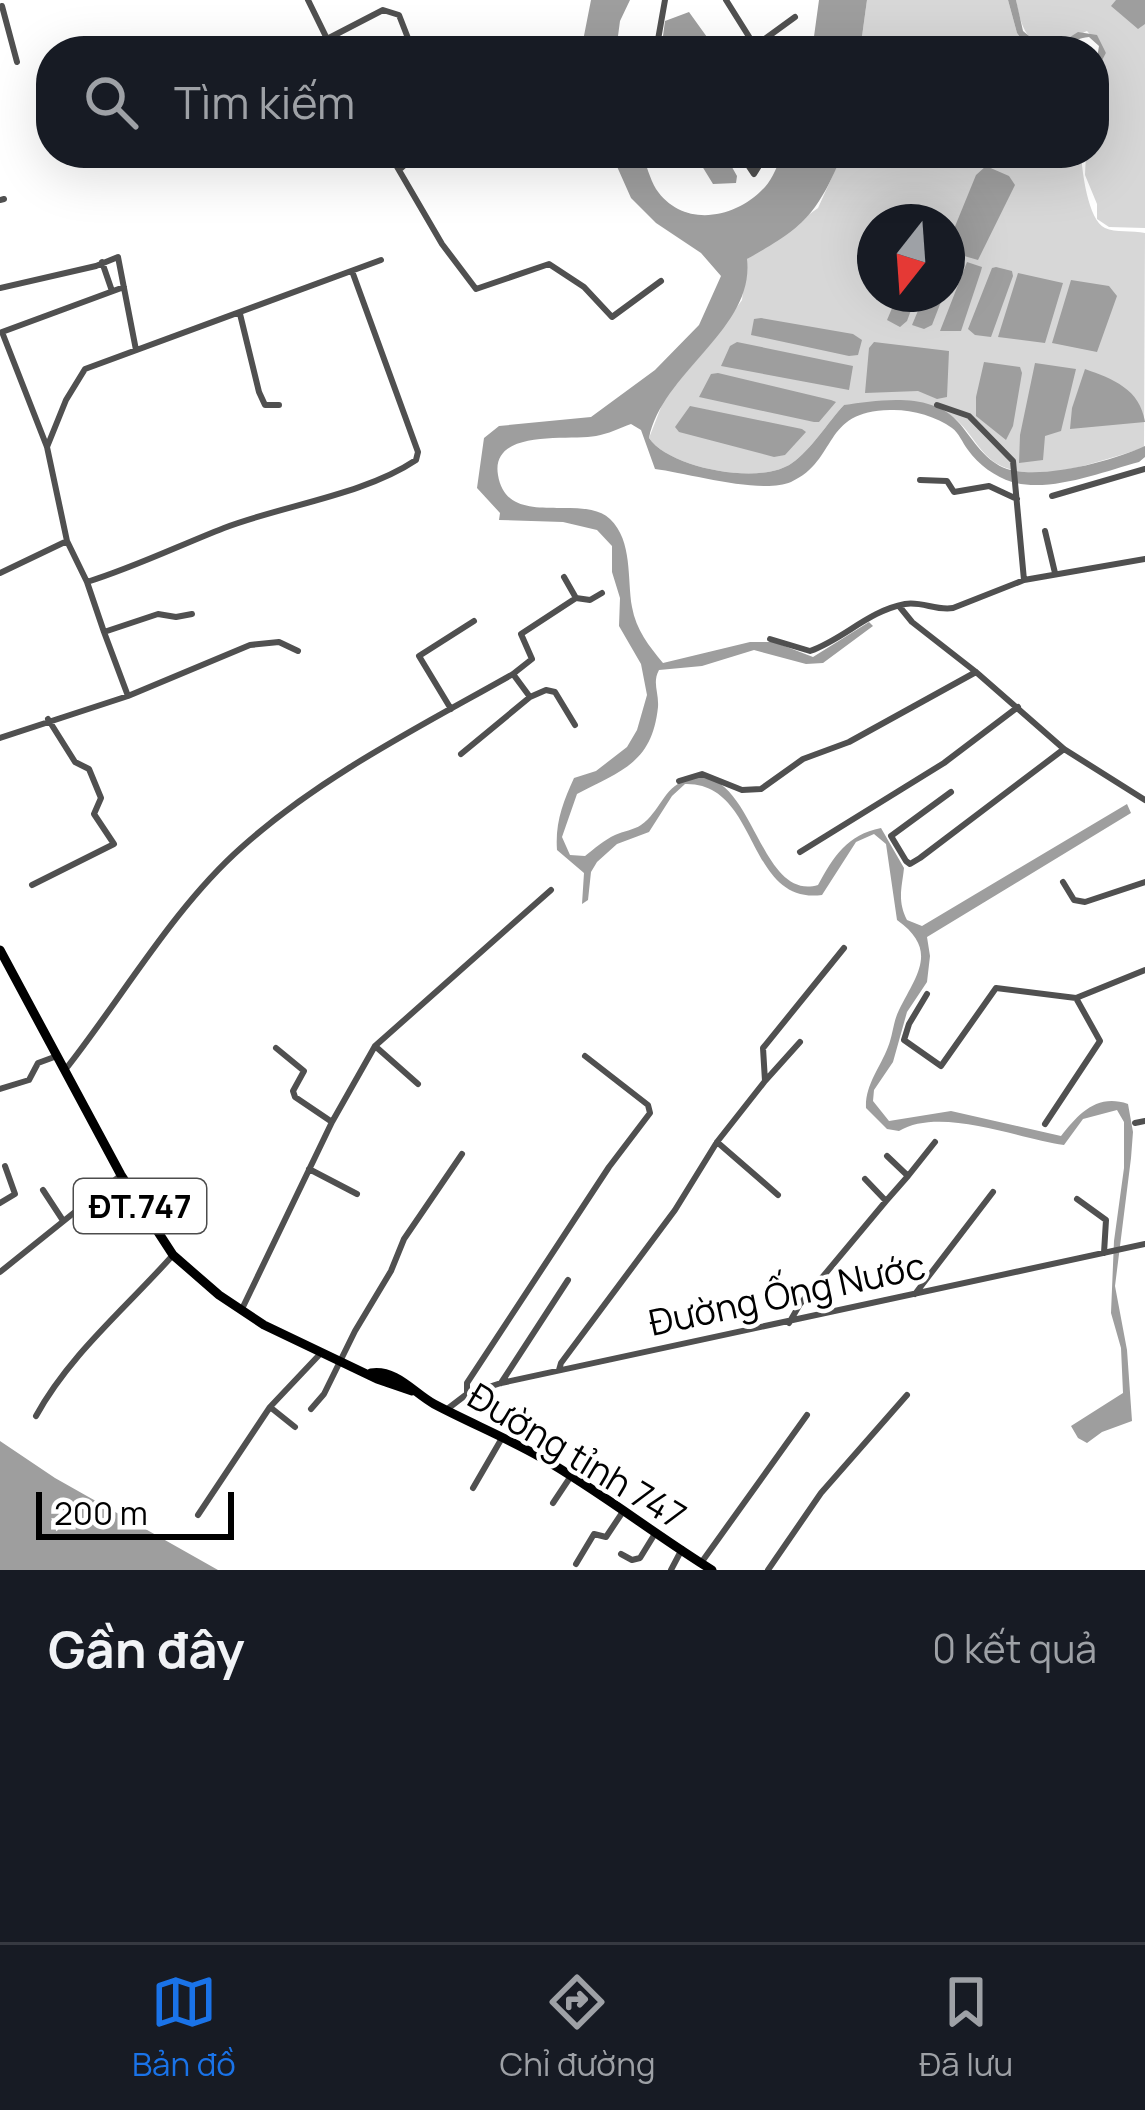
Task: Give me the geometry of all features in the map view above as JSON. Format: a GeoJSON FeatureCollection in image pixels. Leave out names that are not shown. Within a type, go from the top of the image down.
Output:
{"type":"FeatureCollection","features":[{"type":"Feature","properties":{"kind":"main road","name":"Đường tỉnh 747"},"geometry":{"type":"LineString","coordinates":[[0,950],[121,1175],[173,1255],[241,1311],[321,1353],[408,1384],[412,1391],[571,1476],[706,1567]]}},
{"type":"Feature","properties":{"kind":"street"},"geometry":{"type":"LineString","coordinates":[[308,0],[326,36]]}},
{"type":"Feature","properties":{"kind":"street"},"geometry":{"type":"LineString","coordinates":[[659,36],[665,0]]}},
{"type":"Feature","properties":{"kind":"street"},"geometry":{"type":"LineString","coordinates":[[726,0],[748,36]]}},
{"type":"Feature","properties":{"kind":"street"},"geometry":{"type":"LineString","coordinates":[[3,5],[17,62]]}},
{"type":"Feature","properties":{"kind":"street"},"geometry":{"type":"LineString","coordinates":[[333,36],[383,10],[399,15],[407,36]]}},
{"type":"Feature","properties":{"kind":"street"},"geometry":{"type":"LineString","coordinates":[[770,36],[795,17]]}},
{"type":"Feature","properties":{"kind":"street"},"geometry":{"type":"LineString","coordinates":[[776,31],[778,36]]}},
{"type":"Feature","properties":{"kind":"street"},"geometry":{"type":"LineString","coordinates":[[399,170],[442,244],[476,290],[549,264],[584,287],[612,317],[661,281]]}},
{"type":"Feature","properties":{"kind":"street"},"geometry":{"type":"LineString","coordinates":[[0,288],[118,257],[136,350]]}},
{"type":"Feature","properties":{"kind":"street"},"geometry":{"type":"LineString","coordinates":[[46,447],[82,372],[381,260]]}},
{"type":"Feature","properties":{"kind":"street"},"geometry":{"type":"LineString","coordinates":[[104,261],[112,291]]}},
{"type":"Feature","properties":{"kind":"street"},"geometry":{"type":"LineString","coordinates":[[87,582],[416,460],[418,452],[352,272]]}},
{"type":"Feature","properties":{"kind":"street"},"geometry":{"type":"LineString","coordinates":[[124,286],[2,332],[46,447],[67,541],[128,696]]}},
{"type":"Feature","properties":{"kind":"street"},"geometry":{"type":"LineString","coordinates":[[240,314],[259,392],[266,405],[279,405]]}},
{"type":"Feature","properties":{"kind":"street"},"geometry":{"type":"LineString","coordinates":[[938,405],[968,416],[1014,466],[1024,580]]}},
{"type":"Feature","properties":{"kind":"street"},"geometry":{"type":"LineString","coordinates":[[1052,496],[1145,469]]}},
{"type":"Feature","properties":{"kind":"street"},"geometry":{"type":"LineString","coordinates":[[920,480],[947,481],[954,492],[989,486],[1017,494]]}},
{"type":"Feature","properties":{"kind":"street"},"geometry":{"type":"LineString","coordinates":[[1045,531],[1055,573]]}},
{"type":"Feature","properties":{"kind":"street"},"geometry":{"type":"LineString","coordinates":[[0,573],[67,541]]}},
{"type":"Feature","properties":{"kind":"street"},"geometry":{"type":"LineString","coordinates":[[770,639],[810,651],[898,606],[919,603],[941,610],[952,608],[1024,580],[1145,559]]}},
{"type":"Feature","properties":{"kind":"street"},"geometry":{"type":"LineString","coordinates":[[564,577],[576,598]]}},
{"type":"Feature","properties":{"kind":"street"},"geometry":{"type":"LineString","coordinates":[[65,1070],[199,891],[242,847],[301,800],[513,674],[532,656],[522,631],[576,598],[590,600],[602,593]]}},
{"type":"Feature","properties":{"kind":"street"},"geometry":{"type":"LineString","coordinates":[[898,606],[1064,749],[1145,800]]}},
{"type":"Feature","properties":{"kind":"street"},"geometry":{"type":"LineString","coordinates":[[104,632],[158,614],[192,614]]}},
{"type":"Feature","properties":{"kind":"street"},"geometry":{"type":"LineString","coordinates":[[452,709],[419,656],[474,621]]}},
{"type":"Feature","properties":{"kind":"street"},"geometry":{"type":"LineString","coordinates":[[0,738],[128,696],[250,645],[279,642],[298,651]]}},
{"type":"Feature","properties":{"kind":"street"},"geometry":{"type":"LineString","coordinates":[[680,781],[702,773],[742,790],[760,789],[803,759],[849,742],[976,672]]}},
{"type":"Feature","properties":{"kind":"street"},"geometry":{"type":"LineString","coordinates":[[513,674],[530,697]]}},
{"type":"Feature","properties":{"kind":"street"},"geometry":{"type":"LineString","coordinates":[[460,754],[530,697],[546,690],[554,692],[574,725]]}},
{"type":"Feature","properties":{"kind":"street"},"geometry":{"type":"LineString","coordinates":[[800,852],[944,763],[1018,707]]}},
{"type":"Feature","properties":{"kind":"street"},"geometry":{"type":"LineString","coordinates":[[32,884],[114,844],[94,814],[101,798],[89,769],[75,762],[48,719]]}},
{"type":"Feature","properties":{"kind":"street"},"geometry":{"type":"LineString","coordinates":[[952,792],[891,836],[910,864],[1064,749]]}},
{"type":"Feature","properties":{"kind":"street"},"geometry":{"type":"LineString","coordinates":[[1063,882],[1074,900],[1085,902],[1145,882]]}},
{"type":"Feature","properties":{"kind":"street"},"geometry":{"type":"LineString","coordinates":[[241,1311],[332,1122],[375,1046],[551,890]]}},
{"type":"Feature","properties":{"kind":"street"},"geometry":{"type":"LineString","coordinates":[[765,1081],[763,1048],[844,948]]}},
{"type":"Feature","properties":{"kind":"street"},"geometry":{"type":"LineString","coordinates":[[927,994],[904,1040],[941,1066],[996,988],[1076,998],[1145,970]]}},
{"type":"Feature","properties":{"kind":"street"},"geometry":{"type":"LineString","coordinates":[[1045,1124],[1100,1041],[1076,998]]}},
{"type":"Feature","properties":{"kind":"street"},"geometry":{"type":"LineString","coordinates":[[559,1370],[675,1210],[717,1142],[800,1042]]}},
{"type":"Feature","properties":{"kind":"street"},"geometry":{"type":"LineString","coordinates":[[375,1046],[418,1084]]}},
{"type":"Feature","properties":{"kind":"street"},"geometry":{"type":"LineString","coordinates":[[276,1048],[304,1071],[292,1093],[332,1122]]}},
{"type":"Feature","properties":{"kind":"street"},"geometry":{"type":"LineString","coordinates":[[0,1089],[29,1080],[38,1063],[57,1055]]}},
{"type":"Feature","properties":{"kind":"street"},"geometry":{"type":"LineString","coordinates":[[467,1394],[467,1383],[609,1167],[650,1114],[648,1105],[585,1056]]}},
{"type":"Feature","properties":{"kind":"street"},"geometry":{"type":"LineString","coordinates":[[1135,1123],[1145,1121]]}},
{"type":"Feature","properties":{"kind":"street"},"geometry":{"type":"LineString","coordinates":[[717,1142],[778,1195]]}},
{"type":"Feature","properties":{"kind":"street"},"geometry":{"type":"LineString","coordinates":[[789,1323],[935,1142]]}},
{"type":"Feature","properties":{"kind":"street"},"geometry":{"type":"LineString","coordinates":[[311,1409],[391,1271],[404,1239],[462,1154]]}},
{"type":"Feature","properties":{"kind":"street"},"geometry":{"type":"LineString","coordinates":[[886,1156],[908,1176]]}},
{"type":"Feature","properties":{"kind":"street"},"geometry":{"type":"LineString","coordinates":[[0,1203],[15,1194],[5,1166]]}},
{"type":"Feature","properties":{"kind":"street"},"geometry":{"type":"LineString","coordinates":[[309,1169],[357,1195]]}},
{"type":"Feature","properties":{"kind":"street"},"geometry":{"type":"LineString","coordinates":[[0,1272],[121,1175]]}},
{"type":"Feature","properties":{"kind":"street"},"geometry":{"type":"LineString","coordinates":[[865,1179],[886,1201]]}},
{"type":"Feature","properties":{"kind":"street"},"geometry":{"type":"LineString","coordinates":[[43,1190],[62,1219]]}},
{"type":"Feature","properties":{"kind":"street"},"geometry":{"type":"LineString","coordinates":[[916,1294],[993,1192]]}},
{"type":"Feature","properties":{"kind":"street"},"geometry":{"type":"LineString","coordinates":[[1077,1199],[1106,1220],[1108,1252]]}},
{"type":"Feature","properties":{"kind":"street","name":"Đường Ống Nước"},"geometry":{"type":"LineString","coordinates":[[446,1410],[467,1394],[501,1383],[1145,1244]]}},
{"type":"Feature","properties":{"kind":"street"},"geometry":{"type":"LineString","coordinates":[[36,1416],[68,1366],[148,1287],[173,1255]]}},
{"type":"Feature","properties":{"kind":"street"},"geometry":{"type":"LineString","coordinates":[[501,1383],[568,1280]]}},
{"type":"Feature","properties":{"kind":"street"},"geometry":{"type":"LineString","coordinates":[[198,1515],[270,1407],[321,1353]]}},
{"type":"Feature","properties":{"kind":"street"},"geometry":{"type":"LineString","coordinates":[[768,1570],[820,1493],[908,1395]]}},
{"type":"Feature","properties":{"kind":"street"},"geometry":{"type":"LineString","coordinates":[[270,1407],[295,1426]]}},
{"type":"Feature","properties":{"kind":"street"},"geometry":{"type":"LineString","coordinates":[[706,1567],[807,1415]]}},
{"type":"Feature","properties":{"kind":"street"},"geometry":{"type":"LineString","coordinates":[[473,1488],[502,1438]]}},
{"type":"Feature","properties":{"kind":"street"},"geometry":{"type":"LineString","coordinates":[[553,1503],[571,1476]]}},
{"type":"Feature","properties":{"kind":"street"},"geometry":{"type":"LineString","coordinates":[[576,1564],[594,1534],[606,1537],[624,1510]]}},
{"type":"Feature","properties":{"kind":"street"},"geometry":{"type":"LineString","coordinates":[[621,1555],[640,1558],[656,1532]]}},
{"type":"Feature","properties":{"kind":"street"},"geometry":{"type":"LineString","coordinates":[[670,1570],[682,1549]]}},
{"type":"Feature","properties":{"kind":"shaded area"},"geometry":{"type":"Polygon","coordinates":[[[591,0],[630,0],[618,36],[584,36],[591,0]]]}},
{"type":"Feature","properties":{"kind":"shaded area"},"geometry":{"type":"Polygon","coordinates":[[[819,0],[867,0],[862,36],[814,36],[819,0]]]}},
{"type":"Feature","properties":{"kind":"shaded area"},"geometry":{"type":"Polygon","coordinates":[[[867,0],[1008,0],[1019,36],[862,36],[867,0]]]}},
{"type":"Feature","properties":{"kind":"shaded area"},"geometry":{"type":"Polygon","coordinates":[[[1008,0],[1016,0],[1023,31],[1029,36],[1017,33],[1008,0]]]}},
{"type":"Feature","properties":{"kind":"shaded area"},"geometry":{"type":"Polygon","coordinates":[[[1016,0],[1145,0],[1145,228],[1109,227],[1097,219],[1097,204],[1085,175],[1085,168],[1109,168],[1109,36],[1091,36],[1087,31],[1074,36],[1030,36],[1016,0]]]}},
{"type":"Feature","properties":{"kind":"shaded area"},"geometry":{"type":"Polygon","coordinates":[[[1116,0],[1145,0],[1145,24],[1138,29],[1111,6],[1116,0]]]}},
{"type":"Feature","properties":{"kind":"shaded area"},"geometry":{"type":"Polygon","coordinates":[[[689,12],[706,36],[663,36],[665,21],[689,12]]]}},
{"type":"Feature","properties":{"kind":"shaded area"},"geometry":{"type":"Polygon","coordinates":[[[618,168],[648,168],[667,202],[680,210],[710,215],[753,198],[776,168],[836,168],[807,217],[747,259],[746,284],[737,307],[658,414],[649,438],[675,458],[738,473],[778,470],[806,451],[844,405],[889,400],[936,406],[960,424],[993,461],[1022,472],[1077,467],[1145,446],[1145,457],[1139,462],[1076,480],[1027,485],[987,469],[946,424],[922,414],[890,410],[852,419],[806,473],[778,485],[743,485],[655,469],[641,430],[631,424],[596,436],[519,443],[499,460],[498,475],[504,492],[515,502],[582,509],[610,519],[626,549],[634,615],[663,663],[750,642],[774,642],[813,657],[869,622],[873,626],[823,663],[806,664],[754,650],[702,666],[659,670],[658,707],[649,741],[631,763],[577,794],[562,837],[570,855],[585,856],[611,837],[641,825],[678,784],[708,778],[726,789],[741,807],[781,873],[797,885],[818,885],[843,848],[881,828],[904,868],[904,913],[907,920],[922,926],[1127,804],[1131,813],[927,937],[927,982],[907,1012],[893,1062],[874,1090],[873,1101],[889,1121],[951,1111],[1061,1136],[1097,1104],[1128,1104],[1133,1132],[1115,1286],[1127,1350],[1132,1421],[1087,1443],[1071,1426],[1123,1393],[1121,1348],[1111,1313],[1124,1122],[1117,1110],[1083,1119],[1064,1145],[958,1123],[887,1129],[866,1108],[870,1084],[921,963],[918,942],[897,920],[886,844],[874,834],[856,842],[822,895],[797,893],[779,882],[765,864],[727,802],[709,789],[685,784],[649,832],[617,844],[597,862],[588,900],[582,904],[584,873],[557,850],[561,813],[574,778],[596,771],[627,747],[637,730],[647,695],[641,664],[619,626],[612,546],[597,530],[563,522],[499,520],[500,513],[477,488],[484,438],[499,426],[591,417],[655,370],[699,325],[721,276],[701,253],[656,223],[631,198],[618,168]]]}},
{"type":"Feature","properties":{"kind":"shaded area"},"geometry":{"type":"Polygon","coordinates":[[[703,168],[732,168],[737,176],[736,183],[713,184],[703,168]]]}},
{"type":"Feature","properties":{"kind":"shaded area"},"geometry":{"type":"Polygon","coordinates":[[[836,168],[1083,168],[1099,223],[1109,230],[1145,233],[1144,448],[1075,468],[1022,472],[997,464],[960,423],[941,410],[900,402],[844,405],[806,451],[778,470],[738,473],[675,458],[649,438],[665,397],[742,300],[747,259],[818,208],[836,168]]]}},
{"type":"Feature","properties":{"kind":"shaded area"},"geometry":{"type":"Polygon","coordinates":[[[984,168],[1009,176],[1015,185],[978,260],[965,256],[964,204],[984,168]]]}},
{"type":"Feature","properties":{"kind":"shaded area"},"geometry":{"type":"Polygon","coordinates":[[[967,262],[982,267],[961,331],[940,331],[947,312],[965,312],[967,262]]]}},
{"type":"Feature","properties":{"kind":"shaded area"},"geometry":{"type":"Polygon","coordinates":[[[996,267],[1012,271],[1013,276],[991,337],[975,335],[968,329],[996,267]]]}},
{"type":"Feature","properties":{"kind":"shaded area"},"geometry":{"type":"Polygon","coordinates":[[[1018,273],[1063,283],[1045,343],[998,337],[1018,273]]]}},
{"type":"Feature","properties":{"kind":"shaded area"},"geometry":{"type":"Polygon","coordinates":[[[1071,280],[1109,286],[1117,296],[1097,352],[1052,343],[1071,280]]]}},
{"type":"Feature","properties":{"kind":"shaded area"},"geometry":{"type":"Polygon","coordinates":[[[890,312],[910,312],[900,327],[887,320],[890,312]]]}},
{"type":"Feature","properties":{"kind":"shaded area"},"geometry":{"type":"Polygon","coordinates":[[[917,312],[937,312],[932,325],[924,329],[912,325],[917,312]]]}},
{"type":"Feature","properties":{"kind":"shaded area"},"geometry":{"type":"Polygon","coordinates":[[[754,319],[853,334],[862,340],[858,355],[751,335],[754,319]]]}},
{"type":"Feature","properties":{"kind":"shaded area"},"geometry":{"type":"Polygon","coordinates":[[[737,342],[853,366],[849,390],[721,366],[730,346],[737,342]]]}},
{"type":"Feature","properties":{"kind":"shaded area"},"geometry":{"type":"Polygon","coordinates":[[[874,342],[949,351],[947,397],[937,399],[918,391],[865,393],[869,348],[874,342]]]}},
{"type":"Feature","properties":{"kind":"shaded area"},"geometry":{"type":"Polygon","coordinates":[[[984,362],[1020,367],[1022,373],[1006,440],[976,416],[984,362]]]}},
{"type":"Feature","properties":{"kind":"shaded area"},"geometry":{"type":"Polygon","coordinates":[[[1035,363],[1076,369],[1061,431],[1045,436],[1043,460],[1019,463],[1020,435],[1035,363]]]}},
{"type":"Feature","properties":{"kind":"shaded area"},"geometry":{"type":"Polygon","coordinates":[[[1085,369],[1131,393],[1145,422],[1070,429],[1085,369]]]}},
{"type":"Feature","properties":{"kind":"shaded area"},"geometry":{"type":"Polygon","coordinates":[[[711,374],[836,402],[814,422],[699,397],[711,374]]]}},
{"type":"Feature","properties":{"kind":"shaded area"},"geometry":{"type":"Polygon","coordinates":[[[690,406],[806,432],[785,455],[774,457],[679,432],[675,427],[690,406]]]}},
{"type":"Feature","properties":{"kind":"shaded area"},"geometry":{"type":"Polygon","coordinates":[[[0,1441],[55,1478],[218,1570],[0,1570],[0,1441]]]}}]}
